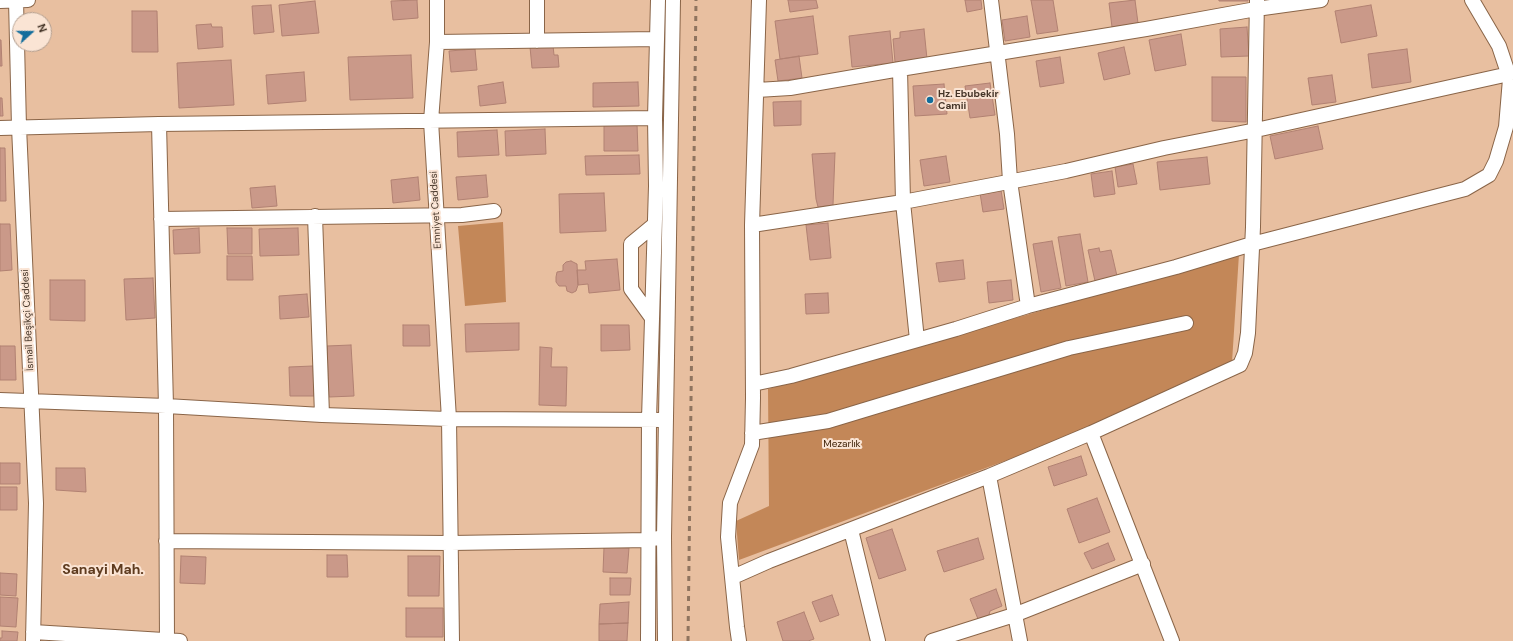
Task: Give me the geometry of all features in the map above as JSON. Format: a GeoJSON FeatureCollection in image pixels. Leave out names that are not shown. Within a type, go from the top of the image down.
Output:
{"type":"FeatureCollection","features":[{"type":"Feature","properties":{"kind":"street"},"geometry":{"type":"LineString","coordinates":[[0,1],[20,0]]}},
{"type":"Feature","properties":{"kind":"street","name":"İsmail Beşikçi Caddesi"},"geometry":{"type":"LineString","coordinates":[[20,0],[19,128],[36,503],[33,636]]}},
{"type":"Feature","properties":{"kind":"street","name":"Emniyet Caddesi"},"geometry":{"type":"LineString","coordinates":[[437,0],[437,42],[431,122],[449,419],[452,641]]}},
{"type":"Feature","properties":{"kind":"street"},"geometry":{"type":"LineString","coordinates":[[536,0],[537,41]]}},
{"type":"Feature","properties":{"kind":"street"},"geometry":{"type":"LineString","coordinates":[[648,641],[649,419],[656,186],[655,118],[658,0]]}},
{"type":"Feature","properties":{"kind":"street"},"geometry":{"type":"LineString","coordinates":[[665,641],[664,537],[673,0]]}},
{"type":"Feature","properties":{"kind":"street"},"geometry":{"type":"LineString","coordinates":[[739,641],[736,627],[733,577],[728,537],[730,503],[752,445],[752,225],[759,0]]}},
{"type":"Feature","properties":{"kind":"street"},"geometry":{"type":"LineString","coordinates":[[990,0],[998,53],[1007,134],[1010,181],[1028,306]]}},
{"type":"Feature","properties":{"kind":"street"},"geometry":{"type":"LineString","coordinates":[[757,90],[790,88],[1146,30],[1256,5],[1321,0]]}},
{"type":"Feature","properties":{"kind":"street"},"geometry":{"type":"LineString","coordinates":[[752,384],[791,376],[1028,306],[1176,267],[1252,244],[1465,189],[1489,175],[1496,161],[1506,127],[1510,79],[1499,46],[1472,0]]}},
{"type":"Feature","properties":{"kind":"street"},"geometry":{"type":"LineString","coordinates":[[733,577],[769,561],[989,476],[1091,433],[1240,366],[1245,353],[1248,333],[1252,244],[1256,130],[1256,5]]}},
{"type":"Feature","properties":{"kind":"street"},"geometry":{"type":"LineString","coordinates":[[437,42],[657,39]]}},
{"type":"Feature","properties":{"kind":"street"},"geometry":{"type":"LineString","coordinates":[[900,69],[903,202],[917,340]]}},
{"type":"Feature","properties":{"kind":"street"},"geometry":{"type":"LineString","coordinates":[[752,225],[903,202],[1066,171],[1164,148],[1256,130],[1509,74]]}},
{"type":"Feature","properties":{"kind":"street"},"geometry":{"type":"LineString","coordinates":[[0,128],[160,124],[431,122],[655,118]]}},
{"type":"Feature","properties":{"kind":"street"},"geometry":{"type":"LineString","coordinates":[[33,636],[171,641],[166,541],[166,406],[160,124]]}},
{"type":"Feature","properties":{"kind":"street"},"geometry":{"type":"LineString","coordinates":[[161,219],[462,215],[494,212]]}},
{"type":"Feature","properties":{"kind":"street"},"geometry":{"type":"LineString","coordinates":[[315,216],[322,415]]}},
{"type":"Feature","properties":{"kind":"street"},"geometry":{"type":"LineString","coordinates":[[652,318],[631,289],[632,244],[654,225]]}},
{"type":"Feature","properties":{"kind":"street"},"geometry":{"type":"LineString","coordinates":[[752,433],[828,420],[1069,348],[1186,323]]}},
{"type":"Feature","properties":{"kind":"street"},"geometry":{"type":"LineString","coordinates":[[0,400],[166,406],[322,415],[449,419],[666,420]]}},
{"type":"Feature","properties":{"kind":"street"},"geometry":{"type":"LineString","coordinates":[[1091,433],[1172,641]]}},
{"type":"Feature","properties":{"kind":"street"},"geometry":{"type":"LineString","coordinates":[[989,476],[1020,641]]}},
{"type":"Feature","properties":{"kind":"street"},"geometry":{"type":"LineString","coordinates":[[851,530],[878,641]]}},
{"type":"Feature","properties":{"kind":"street"},"geometry":{"type":"LineString","coordinates":[[166,541],[451,543],[649,540],[664,537]]}},
{"type":"Feature","properties":{"kind":"street"},"geometry":{"type":"LineString","coordinates":[[932,641],[1014,615],[1143,564]]}},
{"type":"Feature","properties":{"kind":"green space"},"geometry":{"type":"Polygon","coordinates":[[[503,222],[506,302],[465,306],[458,226],[503,222]]]}},
{"type":"Feature","properties":{"kind":"green space","name":"Mezarlık"},"geometry":{"type":"Polygon","coordinates":[[[1239,254],[1232,362],[1061,440],[739,560],[736,521],[769,506],[768,389],[1239,254]]]}},
{"type":"Feature","properties":{"kind":"building"},"geometry":{"type":"Polygon","coordinates":[[[417,0],[418,18],[393,20],[391,1],[417,0]]]}},
{"type":"Feature","properties":{"kind":"building"},"geometry":{"type":"Polygon","coordinates":[[[788,0],[816,0],[818,8],[790,12],[788,0]]]}},
{"type":"Feature","properties":{"kind":"building"},"geometry":{"type":"Polygon","coordinates":[[[965,0],[981,0],[982,9],[967,12],[965,0]]]}},
{"type":"Feature","properties":{"kind":"building"},"geometry":{"type":"Polygon","coordinates":[[[1031,0],[1053,0],[1058,31],[1037,34],[1031,0]]]}},
{"type":"Feature","properties":{"kind":"building"},"geometry":{"type":"Polygon","coordinates":[[[1135,0],[1138,23],[1112,27],[1109,3],[1135,0]]]}},
{"type":"Feature","properties":{"kind":"building"},"geometry":{"type":"Polygon","coordinates":[[[1248,0],[1248,1],[1219,1],[1248,0]]]}},
{"type":"Feature","properties":{"kind":"building"},"geometry":{"type":"Polygon","coordinates":[[[315,1],[319,33],[282,36],[279,5],[315,1]]]}},
{"type":"Feature","properties":{"kind":"building"},"geometry":{"type":"Polygon","coordinates":[[[271,5],[274,32],[254,34],[252,6],[271,5]]]}},
{"type":"Feature","properties":{"kind":"building"},"geometry":{"type":"Polygon","coordinates":[[[1371,5],[1377,36],[1341,43],[1335,11],[1371,5]]]}},
{"type":"Feature","properties":{"kind":"building"},"geometry":{"type":"Polygon","coordinates":[[[132,11],[157,11],[158,52],[132,52],[132,11]]]}},
{"type":"Feature","properties":{"kind":"building"},"geometry":{"type":"Polygon","coordinates":[[[813,16],[818,54],[780,59],[775,21],[813,16]]]}},
{"type":"Feature","properties":{"kind":"building"},"geometry":{"type":"Polygon","coordinates":[[[1027,16],[1030,37],[1005,41],[1002,20],[1027,16]]]}},
{"type":"Feature","properties":{"kind":"building"},"geometry":{"type":"Polygon","coordinates":[[[211,24],[212,27],[222,27],[223,47],[198,49],[196,25],[211,24]]]}},
{"type":"Feature","properties":{"kind":"building"},"geometry":{"type":"Polygon","coordinates":[[[1247,27],[1249,56],[1221,57],[1220,29],[1247,27]]]}},
{"type":"Feature","properties":{"kind":"building"},"geometry":{"type":"Polygon","coordinates":[[[924,29],[927,59],[895,62],[893,39],[900,38],[900,32],[924,29]]]}},
{"type":"Feature","properties":{"kind":"building"},"geometry":{"type":"Polygon","coordinates":[[[890,31],[893,63],[852,67],[849,36],[890,31]]]}},
{"type":"Feature","properties":{"kind":"building"},"geometry":{"type":"Polygon","coordinates":[[[1181,34],[1186,65],[1155,71],[1149,40],[1181,34]]]}},
{"type":"Feature","properties":{"kind":"building"},"geometry":{"type":"Polygon","coordinates":[[[1,40],[2,66],[0,66],[1,40]]]}},
{"type":"Feature","properties":{"kind":"building"},"geometry":{"type":"Polygon","coordinates":[[[553,45],[554,55],[558,55],[559,67],[532,68],[530,47],[553,45]]]}},
{"type":"Feature","properties":{"kind":"building"},"geometry":{"type":"Polygon","coordinates":[[[1124,47],[1130,74],[1104,80],[1098,53],[1124,47]]]}},
{"type":"Feature","properties":{"kind":"building"},"geometry":{"type":"Polygon","coordinates":[[[475,49],[477,70],[451,72],[449,51],[475,49]]]}},
{"type":"Feature","properties":{"kind":"building"},"geometry":{"type":"Polygon","coordinates":[[[1407,49],[1411,82],[1372,88],[1368,54],[1407,49]]]}},
{"type":"Feature","properties":{"kind":"building"},"geometry":{"type":"Polygon","coordinates":[[[411,55],[413,98],[350,100],[348,57],[411,55]]]}},
{"type":"Feature","properties":{"kind":"building"},"geometry":{"type":"Polygon","coordinates":[[[799,56],[802,78],[778,81],[775,60],[799,56]]]}},
{"type":"Feature","properties":{"kind":"building"},"geometry":{"type":"Polygon","coordinates":[[[1060,57],[1064,83],[1040,87],[1036,61],[1060,57]]]}},
{"type":"Feature","properties":{"kind":"building"},"geometry":{"type":"Polygon","coordinates":[[[231,60],[234,105],[179,108],[177,63],[231,60]]]}},
{"type":"Feature","properties":{"kind":"building"},"geometry":{"type":"Polygon","coordinates":[[[304,72],[306,101],[268,104],[266,75],[304,72]]]}},
{"type":"Feature","properties":{"kind":"building"},"geometry":{"type":"Polygon","coordinates":[[[1332,75],[1336,102],[1312,105],[1308,78],[1332,75]]]}},
{"type":"Feature","properties":{"kind":"building"},"geometry":{"type":"Polygon","coordinates":[[[1212,77],[1246,77],[1246,122],[1212,121],[1212,77]]]}},
{"type":"Feature","properties":{"kind":"building"},"geometry":{"type":"Polygon","coordinates":[[[503,82],[506,103],[480,106],[478,86],[503,82]]]}},
{"type":"Feature","properties":{"kind":"building"},"geometry":{"type":"Polygon","coordinates":[[[638,82],[639,106],[593,107],[593,83],[638,82]]]}},
{"type":"Feature","properties":{"kind":"building"},"geometry":{"type":"Polygon","coordinates":[[[990,83],[995,115],[970,118],[965,86],[990,83]]]}},
{"type":"Feature","properties":{"kind":"building","name":"Hz. Ebubekir Camii"},"geometry":{"type":"Polygon","coordinates":[[[944,84],[947,114],[915,116],[913,86],[944,84]]]}},
{"type":"Feature","properties":{"kind":"building"},"geometry":{"type":"Polygon","coordinates":[[[0,98],[2,98],[3,116],[0,116],[0,98]]]}},
{"type":"Feature","properties":{"kind":"building"},"geometry":{"type":"Polygon","coordinates":[[[801,101],[801,125],[774,126],[773,102],[801,101]]]}},
{"type":"Feature","properties":{"kind":"building"},"geometry":{"type":"Polygon","coordinates":[[[604,124],[637,124],[638,151],[604,151],[604,124]]]}},
{"type":"Feature","properties":{"kind":"building"},"geometry":{"type":"Polygon","coordinates":[[[1318,126],[1323,149],[1275,159],[1270,136],[1318,126]]]}},
{"type":"Feature","properties":{"kind":"building"},"geometry":{"type":"Polygon","coordinates":[[[545,129],[546,154],[506,156],[505,131],[545,129]]]}},
{"type":"Feature","properties":{"kind":"building"},"geometry":{"type":"Polygon","coordinates":[[[497,130],[499,155],[458,157],[457,132],[497,130]]]}},
{"type":"Feature","properties":{"kind":"building"},"geometry":{"type":"Polygon","coordinates":[[[0,148],[5,148],[6,201],[0,201],[0,148]]]}},
{"type":"Feature","properties":{"kind":"building"},"geometry":{"type":"Polygon","coordinates":[[[835,153],[833,205],[818,207],[812,154],[835,153]]]}},
{"type":"Feature","properties":{"kind":"building"},"geometry":{"type":"Polygon","coordinates":[[[639,155],[640,174],[586,175],[585,156],[639,155]]]}},
{"type":"Feature","properties":{"kind":"building"},"geometry":{"type":"Polygon","coordinates":[[[946,156],[950,182],[924,186],[920,160],[946,156]]]}},
{"type":"Feature","properties":{"kind":"building"},"geometry":{"type":"Polygon","coordinates":[[[1207,157],[1210,184],[1160,190],[1157,162],[1207,157]]]}},
{"type":"Feature","properties":{"kind":"building"},"geometry":{"type":"Polygon","coordinates":[[[1133,164],[1137,184],[1118,187],[1115,167],[1133,164]]]}},
{"type":"Feature","properties":{"kind":"building"},"geometry":{"type":"Polygon","coordinates":[[[1112,171],[1115,194],[1094,197],[1091,174],[1112,171]]]}},
{"type":"Feature","properties":{"kind":"building"},"geometry":{"type":"Polygon","coordinates":[[[486,175],[488,197],[458,200],[456,177],[486,175]]]}},
{"type":"Feature","properties":{"kind":"building"},"geometry":{"type":"Polygon","coordinates":[[[418,177],[420,200],[393,203],[391,180],[418,177]]]}},
{"type":"Feature","properties":{"kind":"building"},"geometry":{"type":"Polygon","coordinates":[[[275,186],[277,206],[252,208],[250,188],[275,186]]]}},
{"type":"Feature","properties":{"kind":"building"},"geometry":{"type":"Polygon","coordinates":[[[1001,190],[1004,209],[983,212],[980,193],[1001,190]]]}},
{"type":"Feature","properties":{"kind":"building"},"geometry":{"type":"Polygon","coordinates":[[[604,193],[606,231],[560,233],[559,194],[604,193]]]}},
{"type":"Feature","properties":{"kind":"building"},"geometry":{"type":"Polygon","coordinates":[[[828,223],[831,258],[810,260],[806,225],[828,223]]]}},
{"type":"Feature","properties":{"kind":"building"},"geometry":{"type":"Polygon","coordinates":[[[0,224],[10,224],[12,270],[0,271],[0,224]]]}},
{"type":"Feature","properties":{"kind":"building"},"geometry":{"type":"Polygon","coordinates":[[[199,228],[200,253],[174,254],[173,230],[199,228]]]}},
{"type":"Feature","properties":{"kind":"building"},"geometry":{"type":"Polygon","coordinates":[[[227,228],[252,228],[252,254],[228,254],[227,228]]]}},
{"type":"Feature","properties":{"kind":"building"},"geometry":{"type":"Polygon","coordinates":[[[298,228],[299,255],[260,256],[259,229],[298,228]]]}},
{"type":"Feature","properties":{"kind":"building"},"geometry":{"type":"Polygon","coordinates":[[[1080,234],[1088,282],[1066,286],[1058,237],[1080,234]]]}},
{"type":"Feature","properties":{"kind":"building"},"geometry":{"type":"Polygon","coordinates":[[[1052,241],[1061,288],[1041,292],[1033,244],[1052,241]]]}},
{"type":"Feature","properties":{"kind":"building"},"geometry":{"type":"Polygon","coordinates":[[[1099,248],[1100,252],[1111,250],[1117,276],[1095,281],[1088,250],[1099,248]]]}},
{"type":"Feature","properties":{"kind":"building"},"geometry":{"type":"Polygon","coordinates":[[[227,256],[252,256],[253,280],[227,280],[227,256]]]}},
{"type":"Feature","properties":{"kind":"building"},"geometry":{"type":"Polygon","coordinates":[[[617,259],[620,290],[589,293],[588,284],[578,285],[577,270],[586,270],[585,261],[617,259]]]}},
{"type":"Feature","properties":{"kind":"building"},"geometry":{"type":"Polygon","coordinates":[[[963,260],[965,279],[939,282],[936,263],[963,260]]]}},
{"type":"Feature","properties":{"kind":"building"},"geometry":{"type":"Polygon","coordinates":[[[571,261],[577,264],[578,285],[576,291],[572,293],[567,291],[566,286],[559,286],[556,282],[557,272],[563,271],[563,265],[566,262],[571,261]]]}},
{"type":"Feature","properties":{"kind":"building"},"geometry":{"type":"Polygon","coordinates":[[[153,278],[155,318],[126,320],[124,279],[153,278]]]}},
{"type":"Feature","properties":{"kind":"building"},"geometry":{"type":"Polygon","coordinates":[[[50,280],[85,280],[85,321],[50,320],[50,280]]]}},
{"type":"Feature","properties":{"kind":"building"},"geometry":{"type":"Polygon","coordinates":[[[1011,280],[1013,300],[989,303],[987,282],[1011,280]]]}},
{"type":"Feature","properties":{"kind":"building"},"geometry":{"type":"Polygon","coordinates":[[[828,293],[829,313],[806,314],[805,294],[828,293]]]}},
{"type":"Feature","properties":{"kind":"building"},"geometry":{"type":"Polygon","coordinates":[[[307,294],[309,317],[280,319],[279,296],[307,294]]]}},
{"type":"Feature","properties":{"kind":"building"},"geometry":{"type":"Polygon","coordinates":[[[519,323],[519,350],[466,352],[465,324],[519,323]]]}},
{"type":"Feature","properties":{"kind":"building"},"geometry":{"type":"Polygon","coordinates":[[[403,325],[429,325],[430,346],[403,346],[403,325]]]}},
{"type":"Feature","properties":{"kind":"building"},"geometry":{"type":"Polygon","coordinates":[[[601,325],[629,325],[630,350],[601,351],[601,325]]]}},
{"type":"Feature","properties":{"kind":"building"},"geometry":{"type":"Polygon","coordinates":[[[351,345],[354,396],[329,397],[327,346],[351,345]]]}},
{"type":"Feature","properties":{"kind":"building"},"geometry":{"type":"Polygon","coordinates":[[[0,346],[15,346],[16,380],[0,380],[0,346]]]}},
{"type":"Feature","properties":{"kind":"building"},"geometry":{"type":"Polygon","coordinates":[[[540,347],[552,348],[551,367],[567,367],[566,406],[539,405],[540,347]]]}},
{"type":"Feature","properties":{"kind":"building"},"geometry":{"type":"Polygon","coordinates":[[[313,366],[314,396],[290,396],[289,367],[313,366]]]}},
{"type":"Feature","properties":{"kind":"building"},"geometry":{"type":"Polygon","coordinates":[[[1081,456],[1087,475],[1054,486],[1048,467],[1081,456]]]}},
{"type":"Feature","properties":{"kind":"building"},"geometry":{"type":"Polygon","coordinates":[[[0,463],[20,463],[20,484],[0,484],[0,463]]]}},
{"type":"Feature","properties":{"kind":"building"},"geometry":{"type":"Polygon","coordinates":[[[56,468],[85,468],[86,492],[56,490],[56,468]]]}},
{"type":"Feature","properties":{"kind":"building"},"geometry":{"type":"Polygon","coordinates":[[[0,487],[17,487],[17,510],[0,510],[0,487]]]}},
{"type":"Feature","properties":{"kind":"building"},"geometry":{"type":"Polygon","coordinates":[[[1097,498],[1110,532],[1079,543],[1067,509],[1097,498]]]}},
{"type":"Feature","properties":{"kind":"building"},"geometry":{"type":"Polygon","coordinates":[[[892,529],[906,570],[879,579],[866,538],[892,529]]]}},
{"type":"Feature","properties":{"kind":"building"},"geometry":{"type":"Polygon","coordinates":[[[978,538],[984,559],[944,572],[937,551],[978,538]]]}},
{"type":"Feature","properties":{"kind":"building"},"geometry":{"type":"Polygon","coordinates":[[[1108,543],[1115,560],[1092,569],[1084,553],[1108,543]]]}},
{"type":"Feature","properties":{"kind":"building"},"geometry":{"type":"Polygon","coordinates":[[[604,547],[629,548],[627,573],[603,572],[604,547]]]}},
{"type":"Feature","properties":{"kind":"building"},"geometry":{"type":"Polygon","coordinates":[[[327,555],[347,555],[348,577],[327,577],[327,555]]]}},
{"type":"Feature","properties":{"kind":"building"},"geometry":{"type":"Polygon","coordinates":[[[181,556],[206,557],[205,584],[180,583],[181,556]]]}},
{"type":"Feature","properties":{"kind":"building"},"geometry":{"type":"Polygon","coordinates":[[[408,556],[440,556],[439,596],[408,596],[408,556]]]}},
{"type":"Feature","properties":{"kind":"building"},"geometry":{"type":"Polygon","coordinates":[[[0,573],[17,574],[16,596],[0,595],[0,573]]]}},
{"type":"Feature","properties":{"kind":"building"},"geometry":{"type":"Polygon","coordinates":[[[610,578],[631,578],[630,595],[610,595],[610,578]]]}},
{"type":"Feature","properties":{"kind":"building"},"geometry":{"type":"Polygon","coordinates":[[[996,589],[1002,606],[990,611],[989,615],[978,619],[970,599],[996,589]]]}},
{"type":"Feature","properties":{"kind":"building"},"geometry":{"type":"Polygon","coordinates":[[[832,595],[839,615],[820,622],[812,602],[832,595]]]}},
{"type":"Feature","properties":{"kind":"building"},"geometry":{"type":"Polygon","coordinates":[[[0,597],[18,598],[16,627],[0,626],[0,597]]]}},
{"type":"Feature","properties":{"kind":"building"},"geometry":{"type":"Polygon","coordinates":[[[629,602],[628,623],[599,624],[600,604],[629,602]]]}},
{"type":"Feature","properties":{"kind":"building"},"geometry":{"type":"Polygon","coordinates":[[[406,608],[443,608],[443,637],[406,637],[406,608]]]}},
{"type":"Feature","properties":{"kind":"building"},"geometry":{"type":"Polygon","coordinates":[[[804,612],[814,639],[808,641],[783,641],[777,622],[804,612]]]}},
{"type":"Feature","properties":{"kind":"building"},"geometry":{"type":"Polygon","coordinates":[[[628,623],[627,641],[599,641],[599,624],[628,623]]]}},
{"type":"Feature","properties":{"kind":"building"},"geometry":{"type":"Polygon","coordinates":[[[2,631],[18,632],[17,641],[0,641],[0,638],[2,638],[2,631]]]}},
{"type":"Feature","properties":{"kind":"railway"},"geometry":{"type":"LineString","coordinates":[[688,641],[696,0]]}},
{"type":"Feature","properties":{"kind":"place","name":"Hz. Ebubekir Camii"},"geometry":{"type":"Point","coordinates":[930,100]}},
{"type":"Feature","properties":{"kind":"district","name":"Sanayi Mah."},"geometry":{"type":"Point","coordinates":[103,570]}}]}
